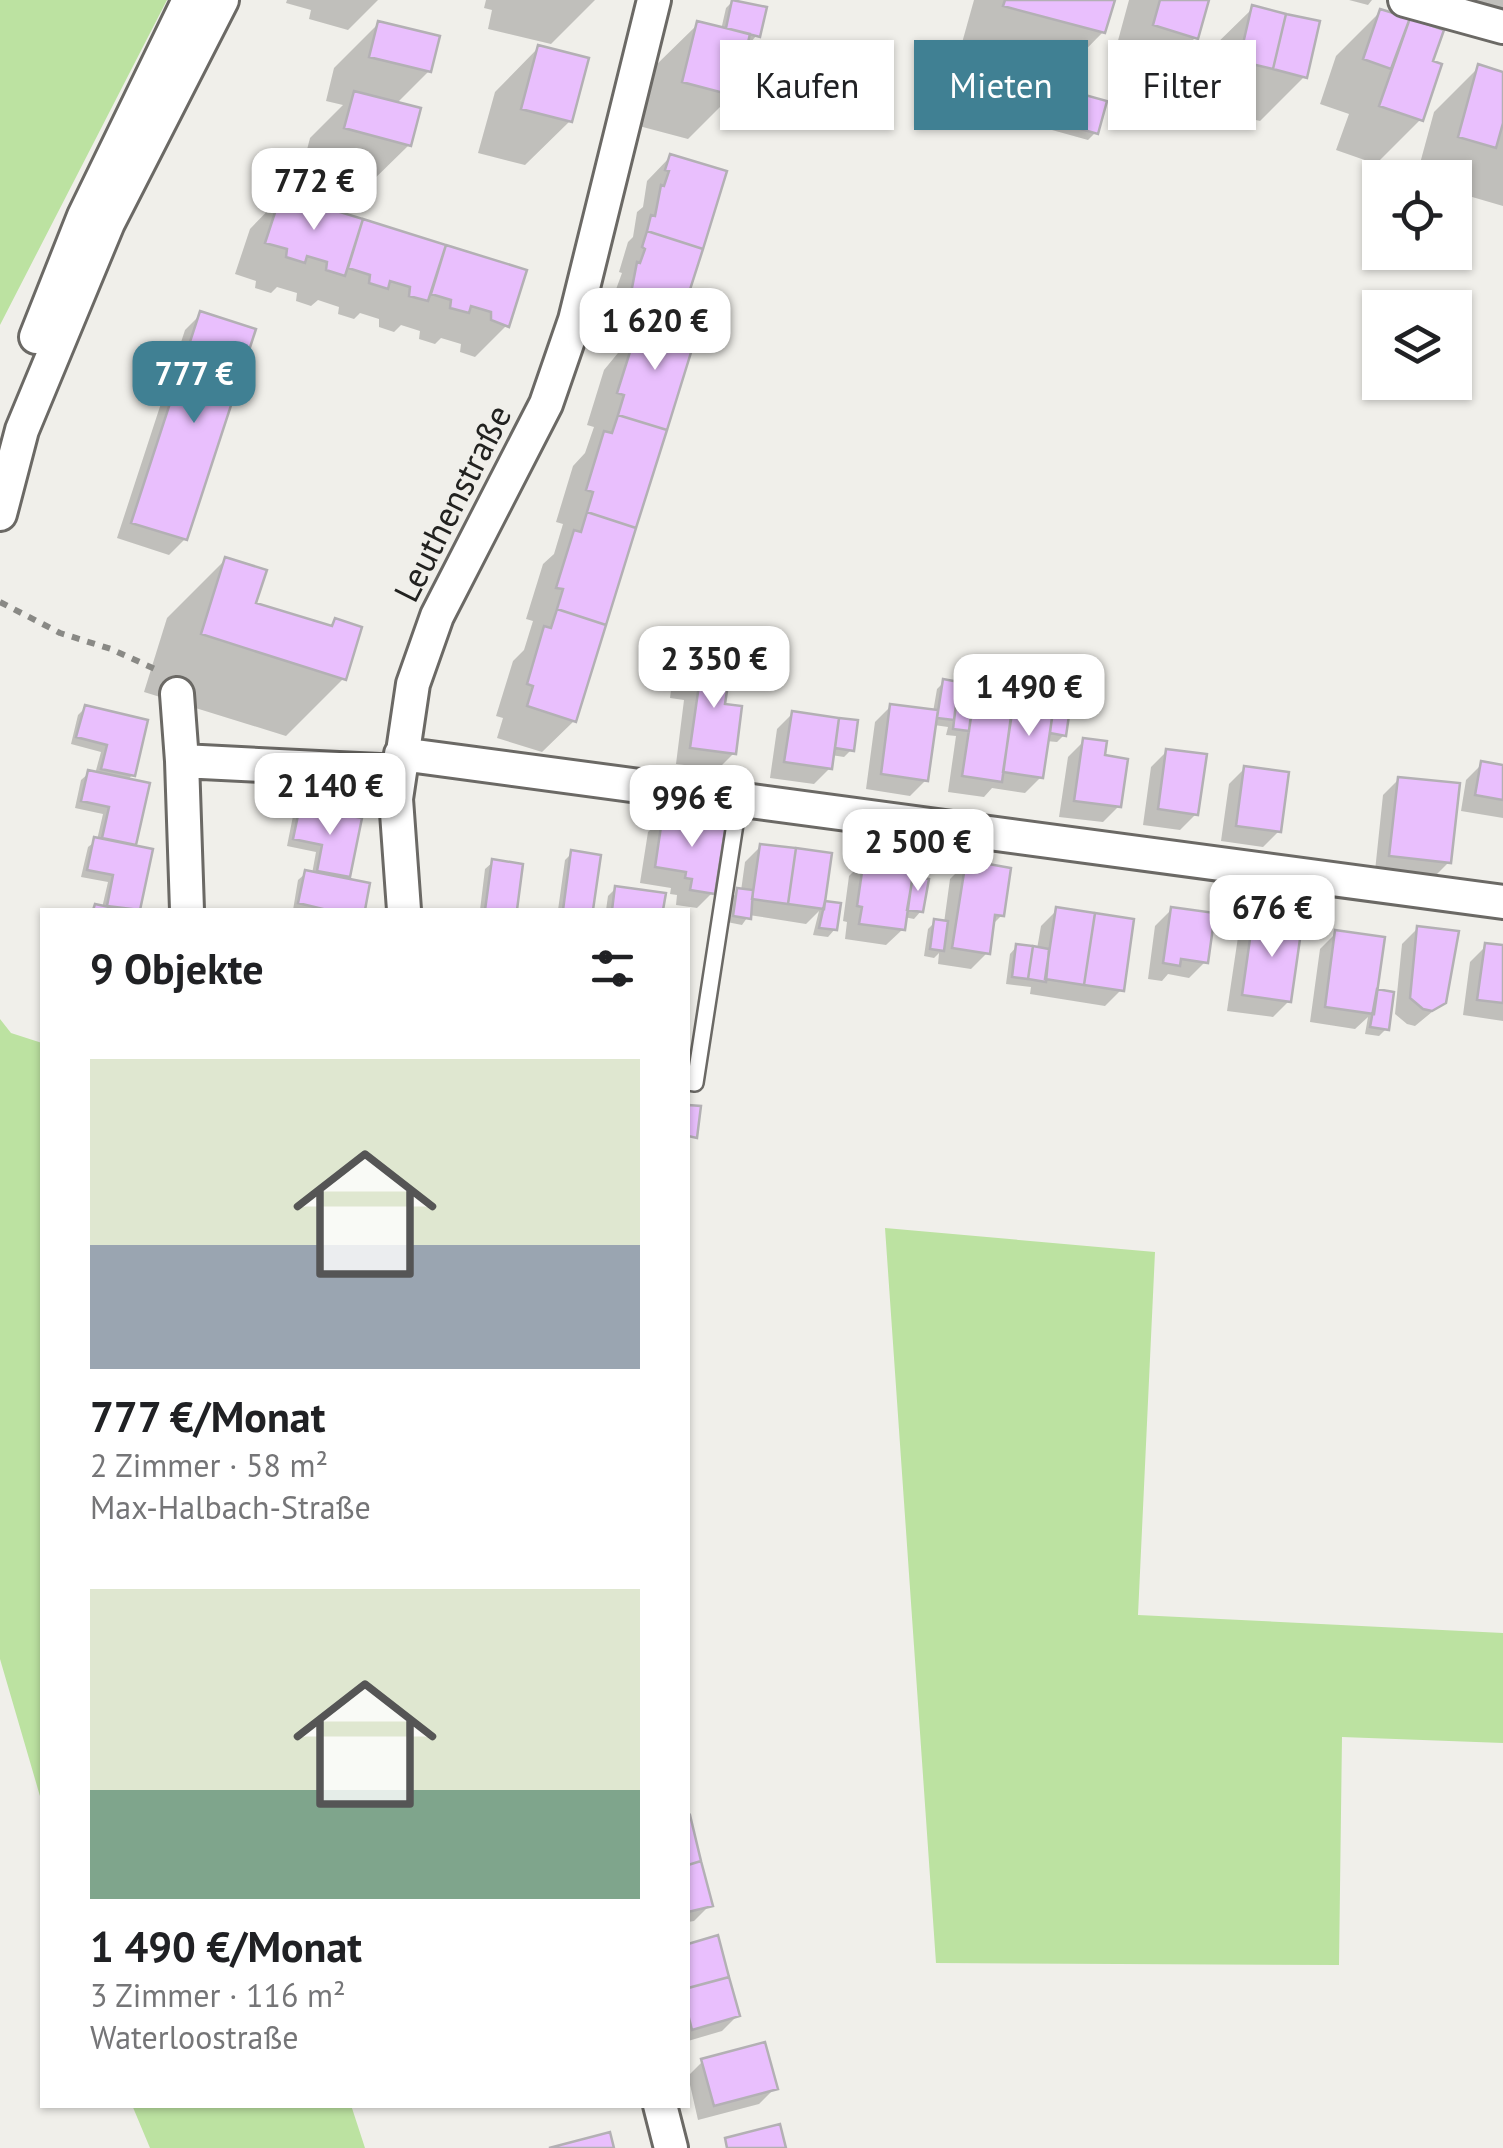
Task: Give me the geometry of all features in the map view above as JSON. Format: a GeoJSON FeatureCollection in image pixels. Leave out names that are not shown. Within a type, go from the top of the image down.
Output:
{"type":"FeatureCollection","features":[{"type":"Feature","properties":{"kind":"street"},"geometry":{"type":"LineString","coordinates":[[0,429],[84,216],[189,0]]}},
{"type":"Feature","properties":{"kind":"street"},"geometry":{"type":"LineString","coordinates":[[0,514],[22,430],[108,223],[222,0]]}},
{"type":"Feature","properties":{"kind":"street","name":"Leuthenstraße"},"geometry":{"type":"LineString","coordinates":[[404,908],[396,799],[413,684],[437,616],[546,404],[564,354],[654,0]]}},
{"type":"Feature","properties":{"kind":"street"},"geometry":{"type":"LineString","coordinates":[[1405,0],[1503,27]]}},
{"type":"Feature","properties":{"kind":"street"},"geometry":{"type":"LineString","coordinates":[[177,694],[187,908]]}},
{"type":"Feature","properties":{"kind":"street"},"geometry":{"type":"LineString","coordinates":[[182,762],[400,762],[739,798],[1503,902]]}},
{"type":"Feature","properties":{"kind":"street"},"geometry":{"type":"LineString","coordinates":[[661,2108],[671,2148]]}},
{"type":"Feature","properties":{"kind":"lane"},"geometry":{"type":"LineString","coordinates":[[690,1082],[695,1083],[739,798]]}},
{"type":"Feature","properties":{"kind":"path"},"geometry":{"type":"LineString","coordinates":[[0,602],[60,633],[111,649],[173,679],[177,694]]}},
{"type":"Feature","properties":{"kind":"green space"},"geometry":{"type":"Polygon","coordinates":[[[0,0],[167,0],[0,325],[0,0]]]}},
{"type":"Feature","properties":{"kind":"green space"},"geometry":{"type":"Polygon","coordinates":[[[0,1019],[11,1033],[40,1042],[40,1796],[0,1659],[0,1019]]]}},
{"type":"Feature","properties":{"kind":"green space"},"geometry":{"type":"Polygon","coordinates":[[[885,1228],[1155,1252],[1138,1615],[1503,1633],[1503,1743],[1342,1737],[1339,1965],[936,1963],[885,1228]]]}},
{"type":"Feature","properties":{"kind":"green space"},"geometry":{"type":"Polygon","coordinates":[[[133,2108],[352,2108],[365,2148],[150,2148],[133,2108]]]}},
{"type":"Feature","properties":{"kind":"building"},"geometry":{"type":"Polygon","coordinates":[[[732,0],[767,7],[760,37],[726,28],[732,0]]]}},
{"type":"Feature","properties":{"kind":"building"},"geometry":{"type":"Polygon","coordinates":[[[1005,0],[1115,0],[1105,33],[1003,6],[1005,0]]]}},
{"type":"Feature","properties":{"kind":"building"},"geometry":{"type":"Polygon","coordinates":[[[1160,0],[1209,0],[1198,39],[1153,25],[1160,0]]]}},
{"type":"Feature","properties":{"kind":"building"},"geometry":{"type":"Polygon","coordinates":[[[1252,5],[1286,14],[1273,69],[1256,65],[1256,40],[1244,40],[1252,5]]]}},
{"type":"Feature","properties":{"kind":"building"},"geometry":{"type":"Polygon","coordinates":[[[1380,9],[1410,18],[1391,69],[1363,59],[1380,9]]]}},
{"type":"Feature","properties":{"kind":"building"},"geometry":{"type":"Polygon","coordinates":[[[1286,14],[1320,21],[1307,78],[1273,69],[1286,14]]]}},
{"type":"Feature","properties":{"kind":"building"},"geometry":{"type":"Polygon","coordinates":[[[1410,18],[1444,30],[1433,61],[1442,64],[1423,121],[1379,106],[1410,18]]]}},
{"type":"Feature","properties":{"kind":"building"},"geometry":{"type":"Polygon","coordinates":[[[378,21],[440,36],[431,72],[369,57],[378,21]]]}},
{"type":"Feature","properties":{"kind":"building"},"geometry":{"type":"Polygon","coordinates":[[[697,21],[750,34],[749,40],[720,40],[720,92],[682,82],[697,21]]]}},
{"type":"Feature","properties":{"kind":"building"},"geometry":{"type":"Polygon","coordinates":[[[538,45],[589,58],[572,122],[521,109],[538,45]]]}},
{"type":"Feature","properties":{"kind":"building"},"geometry":{"type":"Polygon","coordinates":[[[1478,64],[1503,72],[1503,123],[1496,148],[1458,137],[1478,64]]]}},
{"type":"Feature","properties":{"kind":"building"},"geometry":{"type":"Polygon","coordinates":[[[354,91],[421,108],[411,146],[344,128],[354,91]]]}},
{"type":"Feature","properties":{"kind":"building"},"geometry":{"type":"Polygon","coordinates":[[[1088,96],[1107,101],[1098,134],[1084,130],[1088,130],[1088,96]]]}},
{"type":"Feature","properties":{"kind":"building"},"geometry":{"type":"Polygon","coordinates":[[[670,154],[727,171],[703,249],[647,231],[669,171],[665,170],[670,154]]]}},
{"type":"Feature","properties":{"kind":"building"},"geometry":{"type":"Polygon","coordinates":[[[281,194],[363,219],[345,276],[326,270],[327,262],[307,256],[305,263],[286,257],[287,249],[265,243],[281,194]]]}},
{"type":"Feature","properties":{"kind":"building"},"geometry":{"type":"Polygon","coordinates":[[[363,219],[446,245],[428,301],[409,296],[410,287],[390,281],[388,289],[369,283],[370,275],[348,268],[363,219]]]}},
{"type":"Feature","properties":{"kind":"building"},"geometry":{"type":"Polygon","coordinates":[[[647,231],[703,249],[678,327],[623,309],[628,292],[631,293],[637,262],[640,263],[645,249],[642,247],[647,231]]]}},
{"type":"Feature","properties":{"kind":"building"},"geometry":{"type":"Polygon","coordinates":[[[446,245],[527,270],[509,327],[491,320],[491,312],[471,306],[469,313],[450,308],[451,300],[431,294],[446,245]]]}},
{"type":"Feature","properties":{"kind":"building"},"geometry":{"type":"Polygon","coordinates":[[[200,311],[256,329],[187,540],[131,523],[200,311]]]}},
{"type":"Feature","properties":{"kind":"building"},"geometry":{"type":"Polygon","coordinates":[[[648,317],[697,333],[667,430],[618,415],[624,395],[617,393],[635,336],[641,337],[648,317]]]}},
{"type":"Feature","properties":{"kind":"building"},"geometry":{"type":"Polygon","coordinates":[[[618,415],[667,430],[636,528],[587,512],[593,492],[586,490],[604,431],[612,433],[618,415]]]}},
{"type":"Feature","properties":{"kind":"building"},"geometry":{"type":"Polygon","coordinates":[[[587,512],[636,528],[606,625],[557,609],[563,589],[556,588],[574,530],[581,532],[587,512]]]}},
{"type":"Feature","properties":{"kind":"building"},"geometry":{"type":"Polygon","coordinates":[[[225,557],[267,570],[256,603],[332,626],[335,618],[362,627],[346,680],[201,634],[225,557]]]}},
{"type":"Feature","properties":{"kind":"building"},"geometry":{"type":"Polygon","coordinates":[[[557,609],[606,625],[576,722],[527,706],[533,686],[527,684],[544,626],[551,628],[557,609]]]}},
{"type":"Feature","properties":{"kind":"building"},"geometry":{"type":"Polygon","coordinates":[[[687,664],[730,671],[725,704],[742,706],[736,754],[690,748],[699,685],[685,683],[687,664]]]}},
{"type":"Feature","properties":{"kind":"building"},"geometry":{"type":"Polygon","coordinates":[[[943,679],[959,682],[954,720],[937,718],[943,679]]]}},
{"type":"Feature","properties":{"kind":"building"},"geometry":{"type":"Polygon","coordinates":[[[958,689],[974,691],[969,731],[953,729],[958,689]]]}},
{"type":"Feature","properties":{"kind":"building"},"geometry":{"type":"Polygon","coordinates":[[[1055,693],[1072,695],[1066,736],[1050,733],[1055,693]]]}},
{"type":"Feature","properties":{"kind":"building"},"geometry":{"type":"Polygon","coordinates":[[[1014,700],[1054,705],[1043,778],[1003,772],[1014,700]]]}},
{"type":"Feature","properties":{"kind":"building"},"geometry":{"type":"Polygon","coordinates":[[[890,704],[938,710],[928,781],[881,774],[890,704]]]}},
{"type":"Feature","properties":{"kind":"building"},"geometry":{"type":"Polygon","coordinates":[[[973,704],[1012,709],[1002,782],[962,776],[973,704]]]}},
{"type":"Feature","properties":{"kind":"building"},"geometry":{"type":"Polygon","coordinates":[[[85,705],[148,720],[135,776],[101,769],[107,745],[76,737],[85,705]]]}},
{"type":"Feature","properties":{"kind":"building"},"geometry":{"type":"Polygon","coordinates":[[[792,711],[839,718],[832,769],[784,762],[792,711]]]}},
{"type":"Feature","properties":{"kind":"building"},"geometry":{"type":"Polygon","coordinates":[[[839,718],[858,720],[854,751],[835,748],[839,718]]]}},
{"type":"Feature","properties":{"kind":"building"},"geometry":{"type":"Polygon","coordinates":[[[1083,738],[1107,741],[1105,755],[1128,759],[1121,807],[1074,801],[1083,738]]]}},
{"type":"Feature","properties":{"kind":"building"},"geometry":{"type":"Polygon","coordinates":[[[1166,749],[1207,754],[1198,815],[1158,809],[1166,749]]]}},
{"type":"Feature","properties":{"kind":"building"},"geometry":{"type":"Polygon","coordinates":[[[1481,761],[1503,765],[1503,800],[1475,795],[1481,761]]]}},
{"type":"Feature","properties":{"kind":"building"},"geometry":{"type":"Polygon","coordinates":[[[1244,766],[1289,772],[1281,832],[1236,826],[1244,766]]]}},
{"type":"Feature","properties":{"kind":"building"},"geometry":{"type":"Polygon","coordinates":[[[88,770],[150,783],[136,845],[102,838],[109,807],[81,801],[88,770]]]}},
{"type":"Feature","properties":{"kind":"building"},"geometry":{"type":"Polygon","coordinates":[[[1398,777],[1460,783],[1451,863],[1389,856],[1398,777]]]}},
{"type":"Feature","properties":{"kind":"building"},"geometry":{"type":"Polygon","coordinates":[[[300,806],[362,818],[350,877],[317,871],[322,845],[293,839],[300,806]]]}},
{"type":"Feature","properties":{"kind":"building"},"geometry":{"type":"Polygon","coordinates":[[[663,813],[726,824],[715,894],[690,890],[692,879],[685,878],[686,872],[655,867],[663,813]]]}},
{"type":"Feature","properties":{"kind":"building"},"geometry":{"type":"Polygon","coordinates":[[[94,837],[153,849],[140,908],[107,906],[113,875],[87,870],[94,837]]]}},
{"type":"Feature","properties":{"kind":"building"},"geometry":{"type":"Polygon","coordinates":[[[760,844],[796,848],[788,904],[752,899],[760,844]]]}},
{"type":"Feature","properties":{"kind":"building"},"geometry":{"type":"Polygon","coordinates":[[[796,848],[832,853],[824,909],[788,904],[796,848]]]}},
{"type":"Feature","properties":{"kind":"building"},"geometry":{"type":"Polygon","coordinates":[[[571,850],[601,855],[593,908],[563,908],[571,850]]]}},
{"type":"Feature","properties":{"kind":"building"},"geometry":{"type":"Polygon","coordinates":[[[864,858],[914,866],[905,930],[859,924],[862,907],[857,906],[864,858]]]}},
{"type":"Feature","properties":{"kind":"building"},"geometry":{"type":"Polygon","coordinates":[[[492,859],[523,864],[517,908],[485,908],[492,859]]]}},
{"type":"Feature","properties":{"kind":"building"},"geometry":{"type":"Polygon","coordinates":[[[966,860],[1011,868],[1004,916],[995,915],[990,954],[952,948],[966,860]]]}},
{"type":"Feature","properties":{"kind":"building"},"geometry":{"type":"Polygon","coordinates":[[[305,870],[370,883],[365,908],[319,908],[298,903],[305,870]]]}},
{"type":"Feature","properties":{"kind":"building"},"geometry":{"type":"Polygon","coordinates":[[[913,876],[929,879],[923,912],[907,910],[913,876]]]}},
{"type":"Feature","properties":{"kind":"building"},"geometry":{"type":"Polygon","coordinates":[[[615,886],[666,893],[663,908],[612,908],[615,886]]]}},
{"type":"Feature","properties":{"kind":"building"},"geometry":{"type":"Polygon","coordinates":[[[737,888],[753,890],[751,919],[733,916],[737,888]]]}},
{"type":"Feature","properties":{"kind":"building"},"geometry":{"type":"Polygon","coordinates":[[[825,901],[841,903],[837,930],[819,928],[825,901]]]}},
{"type":"Feature","properties":{"kind":"building"},"geometry":{"type":"Polygon","coordinates":[[[1056,907],[1095,913],[1084,985],[1045,979],[1056,907]]]}},
{"type":"Feature","properties":{"kind":"building"},"geometry":{"type":"Polygon","coordinates":[[[1171,907],[1215,913],[1208,963],[1181,959],[1180,966],[1163,963],[1171,907]]]}},
{"type":"Feature","properties":{"kind":"building"},"geometry":{"type":"Polygon","coordinates":[[[1095,913],[1134,919],[1124,991],[1084,985],[1095,913]]]}},
{"type":"Feature","properties":{"kind":"building"},"geometry":{"type":"Polygon","coordinates":[[[1253,918],[1302,925],[1291,1002],[1242,995],[1253,918]]]}},
{"type":"Feature","properties":{"kind":"building"},"geometry":{"type":"Polygon","coordinates":[[[934,919],[948,921],[944,951],[930,949],[934,919]]]}},
{"type":"Feature","properties":{"kind":"building"},"geometry":{"type":"Polygon","coordinates":[[[1417,926],[1459,931],[1446,1003],[1432,1011],[1410,998],[1417,926]]]}},
{"type":"Feature","properties":{"kind":"building"},"geometry":{"type":"Polygon","coordinates":[[[1335,930],[1385,937],[1374,1014],[1325,1007],[1335,930]]]}},
{"type":"Feature","properties":{"kind":"building"},"geometry":{"type":"Polygon","coordinates":[[[1485,943],[1503,945],[1503,1003],[1477,1000],[1485,943]]]}},
{"type":"Feature","properties":{"kind":"building"},"geometry":{"type":"Polygon","coordinates":[[[1016,944],[1033,946],[1028,979],[1012,977],[1016,944]]]}},
{"type":"Feature","properties":{"kind":"building"},"geometry":{"type":"Polygon","coordinates":[[[1033,946],[1049,949],[1046,982],[1028,979],[1033,946]]]}},
{"type":"Feature","properties":{"kind":"building"},"geometry":{"type":"Polygon","coordinates":[[[1377,989],[1394,992],[1389,1030],[1370,1027],[1377,989]]]}},
{"type":"Feature","properties":{"kind":"building"},"geometry":{"type":"Polygon","coordinates":[[[690,1105],[701,1106],[697,1138],[690,1136],[690,1105]]]}},
{"type":"Feature","properties":{"kind":"building"},"geometry":{"type":"Polygon","coordinates":[[[690,1815],[701,1861],[690,1864],[690,1815]]]}},
{"type":"Feature","properties":{"kind":"building"},"geometry":{"type":"Polygon","coordinates":[[[701,1861],[713,1906],[690,1912],[690,1864],[701,1861]]]}},
{"type":"Feature","properties":{"kind":"building"},"geometry":{"type":"Polygon","coordinates":[[[718,1935],[729,1977],[690,1987],[690,1943],[718,1935]]]}},
{"type":"Feature","properties":{"kind":"building"},"geometry":{"type":"Polygon","coordinates":[[[729,1977],[740,2016],[692,2030],[690,1987],[729,1977]]]}},
{"type":"Feature","properties":{"kind":"building"},"geometry":{"type":"Polygon","coordinates":[[[765,2042],[778,2089],[714,2106],[701,2059],[765,2042]]]}},
{"type":"Feature","properties":{"kind":"building"},"geometry":{"type":"Polygon","coordinates":[[[780,2124],[786,2148],[727,2148],[725,2138],[780,2124]]]}},
{"type":"Feature","properties":{"kind":"building"},"geometry":{"type":"Polygon","coordinates":[[[610,2132],[614,2148],[549,2148],[610,2132]]]}}]}
